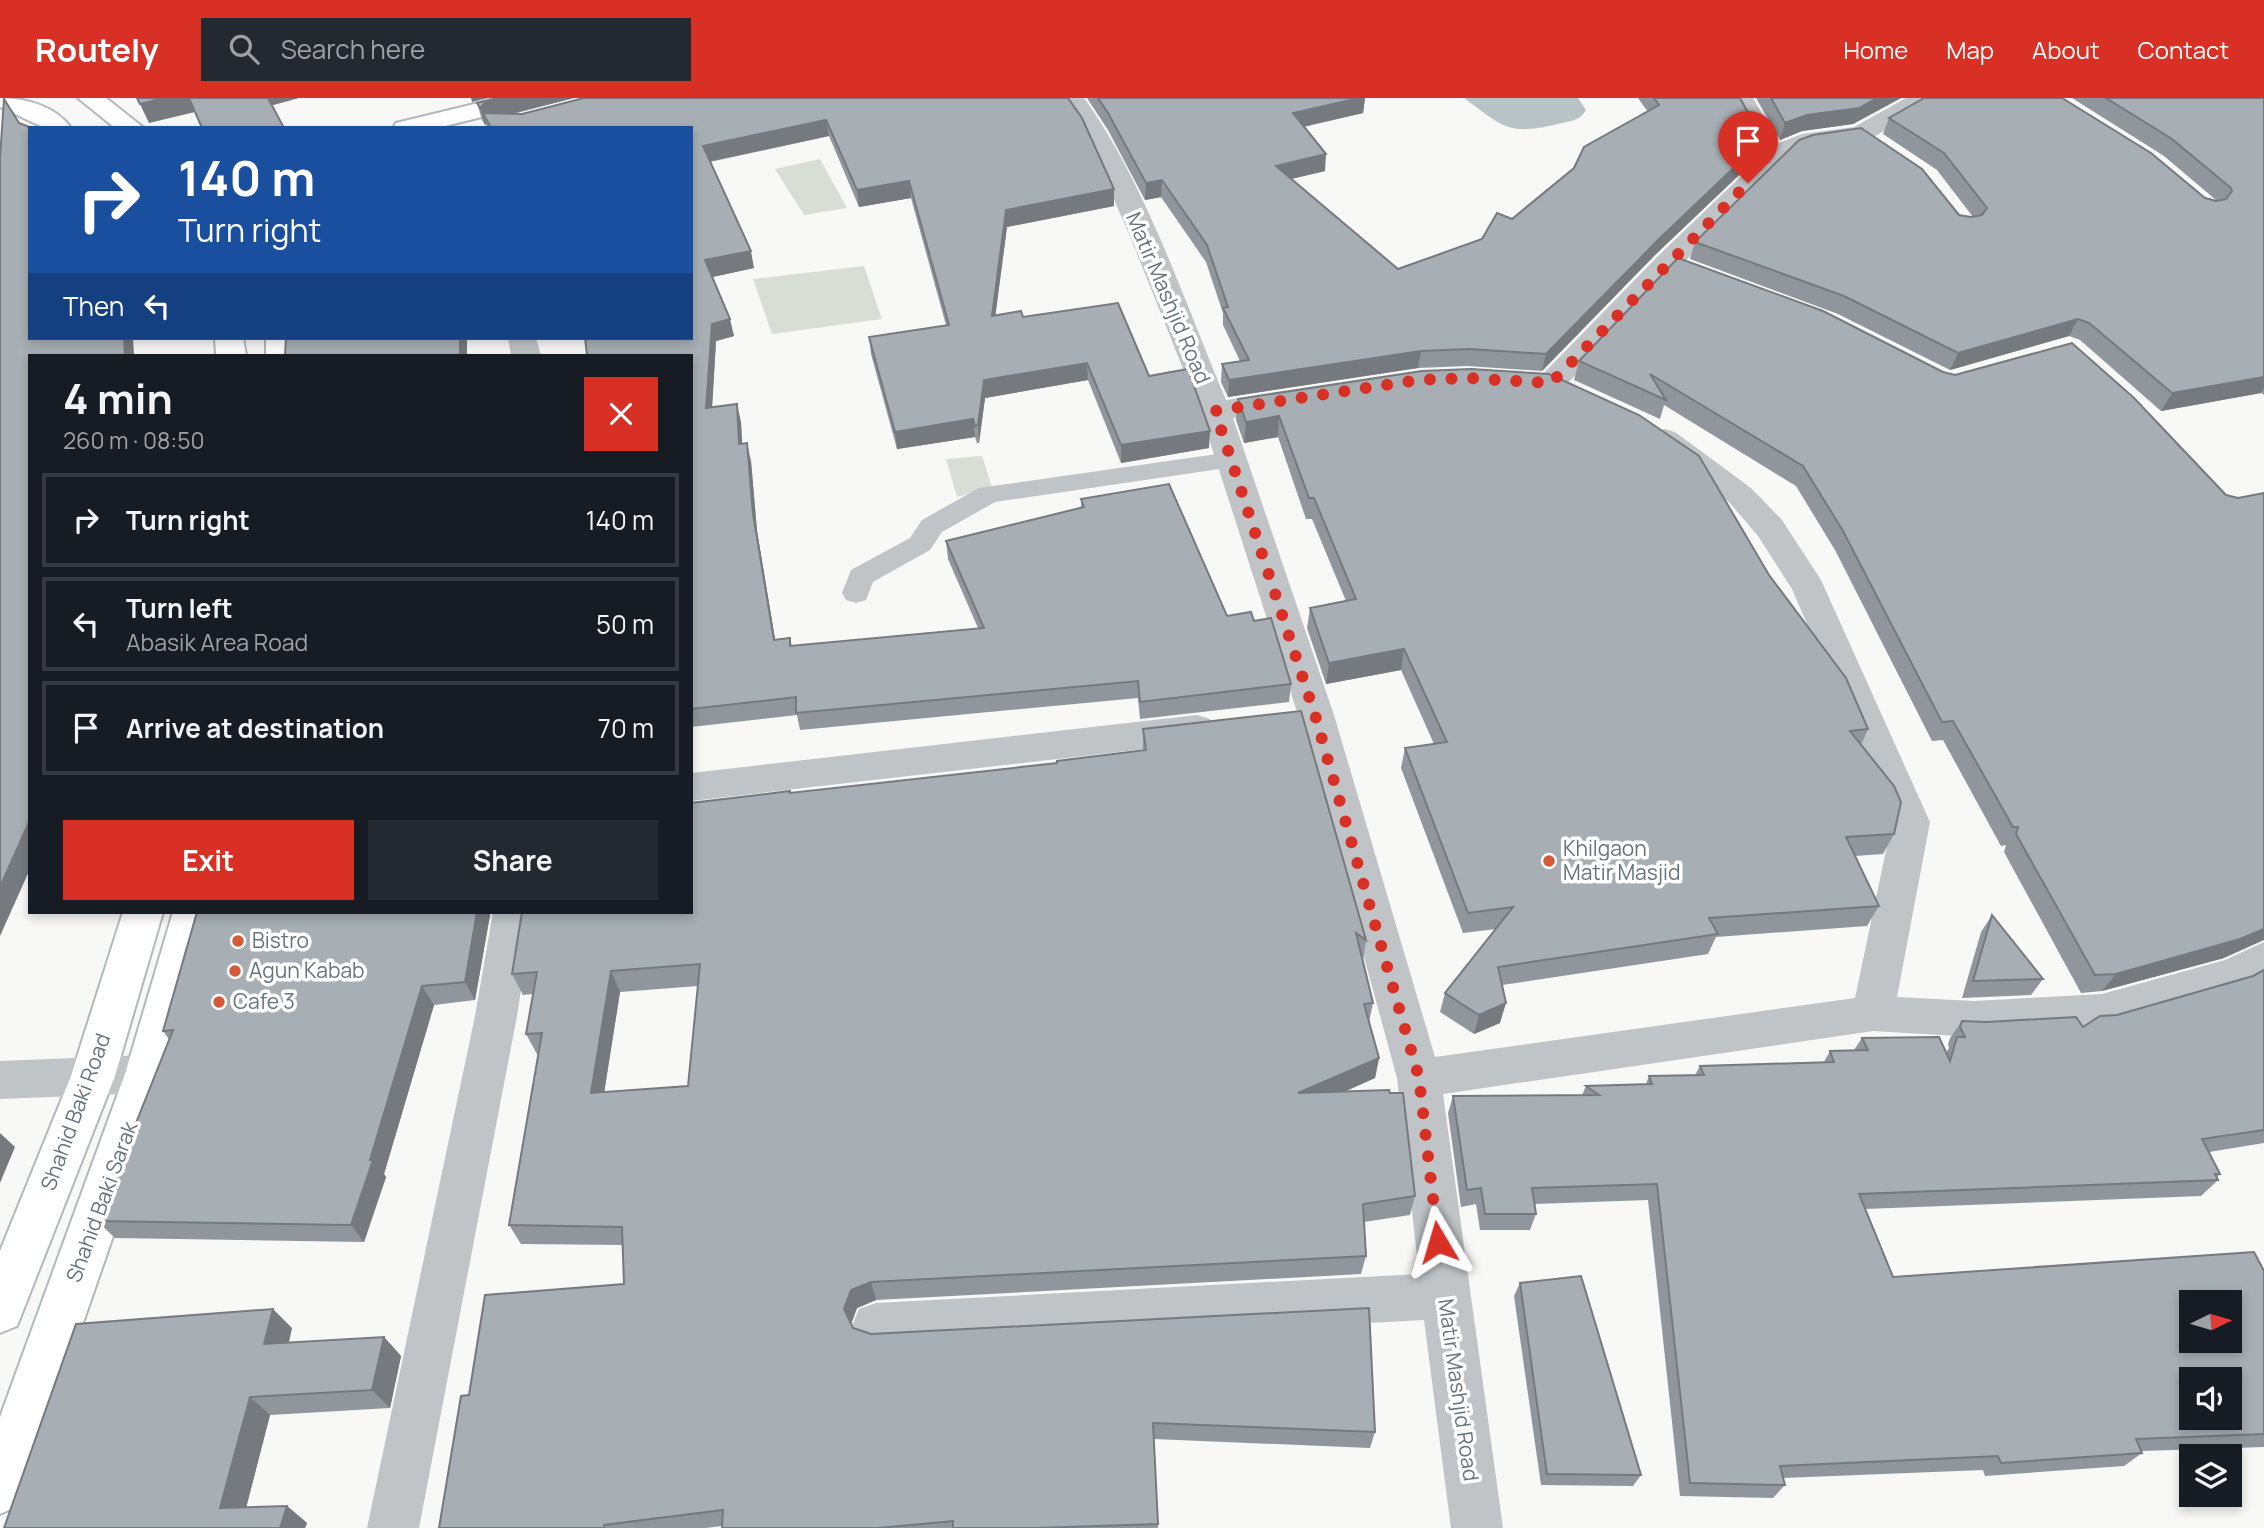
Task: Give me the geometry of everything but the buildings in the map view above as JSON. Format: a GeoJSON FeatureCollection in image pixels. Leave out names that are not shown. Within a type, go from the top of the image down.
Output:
{"type":"FeatureCollection","features":[{"type":"Feature","properties":{"kind":"street"},"geometry":{"type":"LineString","coordinates":[[0,98],[50,119],[57,126]]}},
{"type":"Feature","properties":{"kind":"street"},"geometry":{"type":"LineString","coordinates":[[90,98],[129,126]]}},
{"type":"Feature","properties":{"kind":"street"},"geometry":{"type":"LineString","coordinates":[[413,126],[530,98]]}},
{"type":"Feature","properties":{"kind":"street","name":"Matir Mashjid Road"},"geometry":{"type":"LineString","coordinates":[[1072,98],[1097,132],[1143,234],[1215,411],[1302,716],[1419,1078],[1477,1528]]}},
{"type":"Feature","properties":{"kind":"street"},"geometry":{"type":"LineString","coordinates":[[1741,98],[1775,158]]}},
{"type":"Feature","properties":{"kind":"street"},"geometry":{"type":"LineString","coordinates":[[1551,383],[1679,268],[1783,150],[1802,142],[1872,141],[1924,98]]}},
{"type":"Feature","properties":{"kind":"street"},"geometry":{"type":"LineString","coordinates":[[506,126],[551,114]]}},
{"type":"Feature","properties":{"kind":"street"},"geometry":{"type":"LineString","coordinates":[[1515,381],[1551,383],[1585,399]]}},
{"type":"Feature","properties":{"kind":"street"},"geometry":{"type":"LineString","coordinates":[[1215,411],[1323,394]]}},
{"type":"Feature","properties":{"kind":"street"},"geometry":{"type":"LineString","coordinates":[[1632,421],[1693,458],[1740,495],[1770,528],[1809,588],[1911,822],[1873,1013]]}},
{"type":"Feature","properties":{"kind":"street"},"geometry":{"type":"LineString","coordinates":[[693,787],[1232,724]]}},
{"type":"Feature","properties":{"kind":"street","name":"Shahid Baki Road"},"geometry":{"type":"LineString","coordinates":[[0,1310],[93,1076],[142,914]]}},
{"type":"Feature","properties":{"kind":"street","name":"Shahid Baki Sarak"},"geometry":{"type":"LineString","coordinates":[[0,1488],[147,1074],[192,914]]}},
{"type":"Feature","properties":{"kind":"street"},"geometry":{"type":"LineString","coordinates":[[393,1528],[496,1016],[513,914]]}},
{"type":"Feature","properties":{"kind":"street"},"geometry":{"type":"LineString","coordinates":[[1419,1078],[1873,1013],[1975,1019],[2102,1012],[2235,974],[2264,959]]}},
{"type":"Feature","properties":{"kind":"street"},"geometry":{"type":"LineString","coordinates":[[0,1080],[147,1074]]}},
{"type":"Feature","properties":{"kind":"street"},"geometry":{"type":"LineString","coordinates":[[876,1326],[1445,1296]]}},
{"type":"Feature","properties":{"kind":"lane"},"geometry":{"type":"LineString","coordinates":[[856,593],[861,577],[920,544],[932,526],[988,494],[1231,460]]}},
{"type":"Feature","properties":{"kind":"shaded area"},"geometry":{"type":"Polygon","coordinates":[[[1464,98],[1578,98],[1586,110],[1571,121],[1541,128],[1516,129],[1498,122],[1464,98]]]}},
{"type":"Feature","properties":{"kind":"shaded area"},"geometry":{"type":"Polygon","coordinates":[[[820,159],[847,208],[804,215],[775,169],[820,159]]]}},
{"type":"Feature","properties":{"kind":"shaded area"},"geometry":{"type":"Polygon","coordinates":[[[864,266],[882,319],[772,334],[753,279],[864,266]]]}},
{"type":"Feature","properties":{"kind":"shaded area"},"geometry":{"type":"Polygon","coordinates":[[[982,456],[992,487],[957,497],[946,459],[982,456]]]}},
{"type":"Feature","properties":{"kind":"place","name":"Khilgaon Matir Masjid"},"geometry":{"type":"Point","coordinates":[1549,861]}},
{"type":"Feature","properties":{"kind":"place","name":"Bistro"},"geometry":{"type":"Point","coordinates":[238,941]}},
{"type":"Feature","properties":{"kind":"place","name":"Agun Kabab"},"geometry":{"type":"Point","coordinates":[235,971]}},
{"type":"Feature","properties":{"kind":"place","name":"Cafe 3"},"geometry":{"type":"Point","coordinates":[219,1002]}},
{"type":"Feature","properties":{"kind":"route"},"geometry":{"type":"LineString","coordinates":[[1438,1242],[1419,1078],[1315,715],[1215,411],[1418,380],[1467,378],[1551,383],[1748,183]]}}]}
